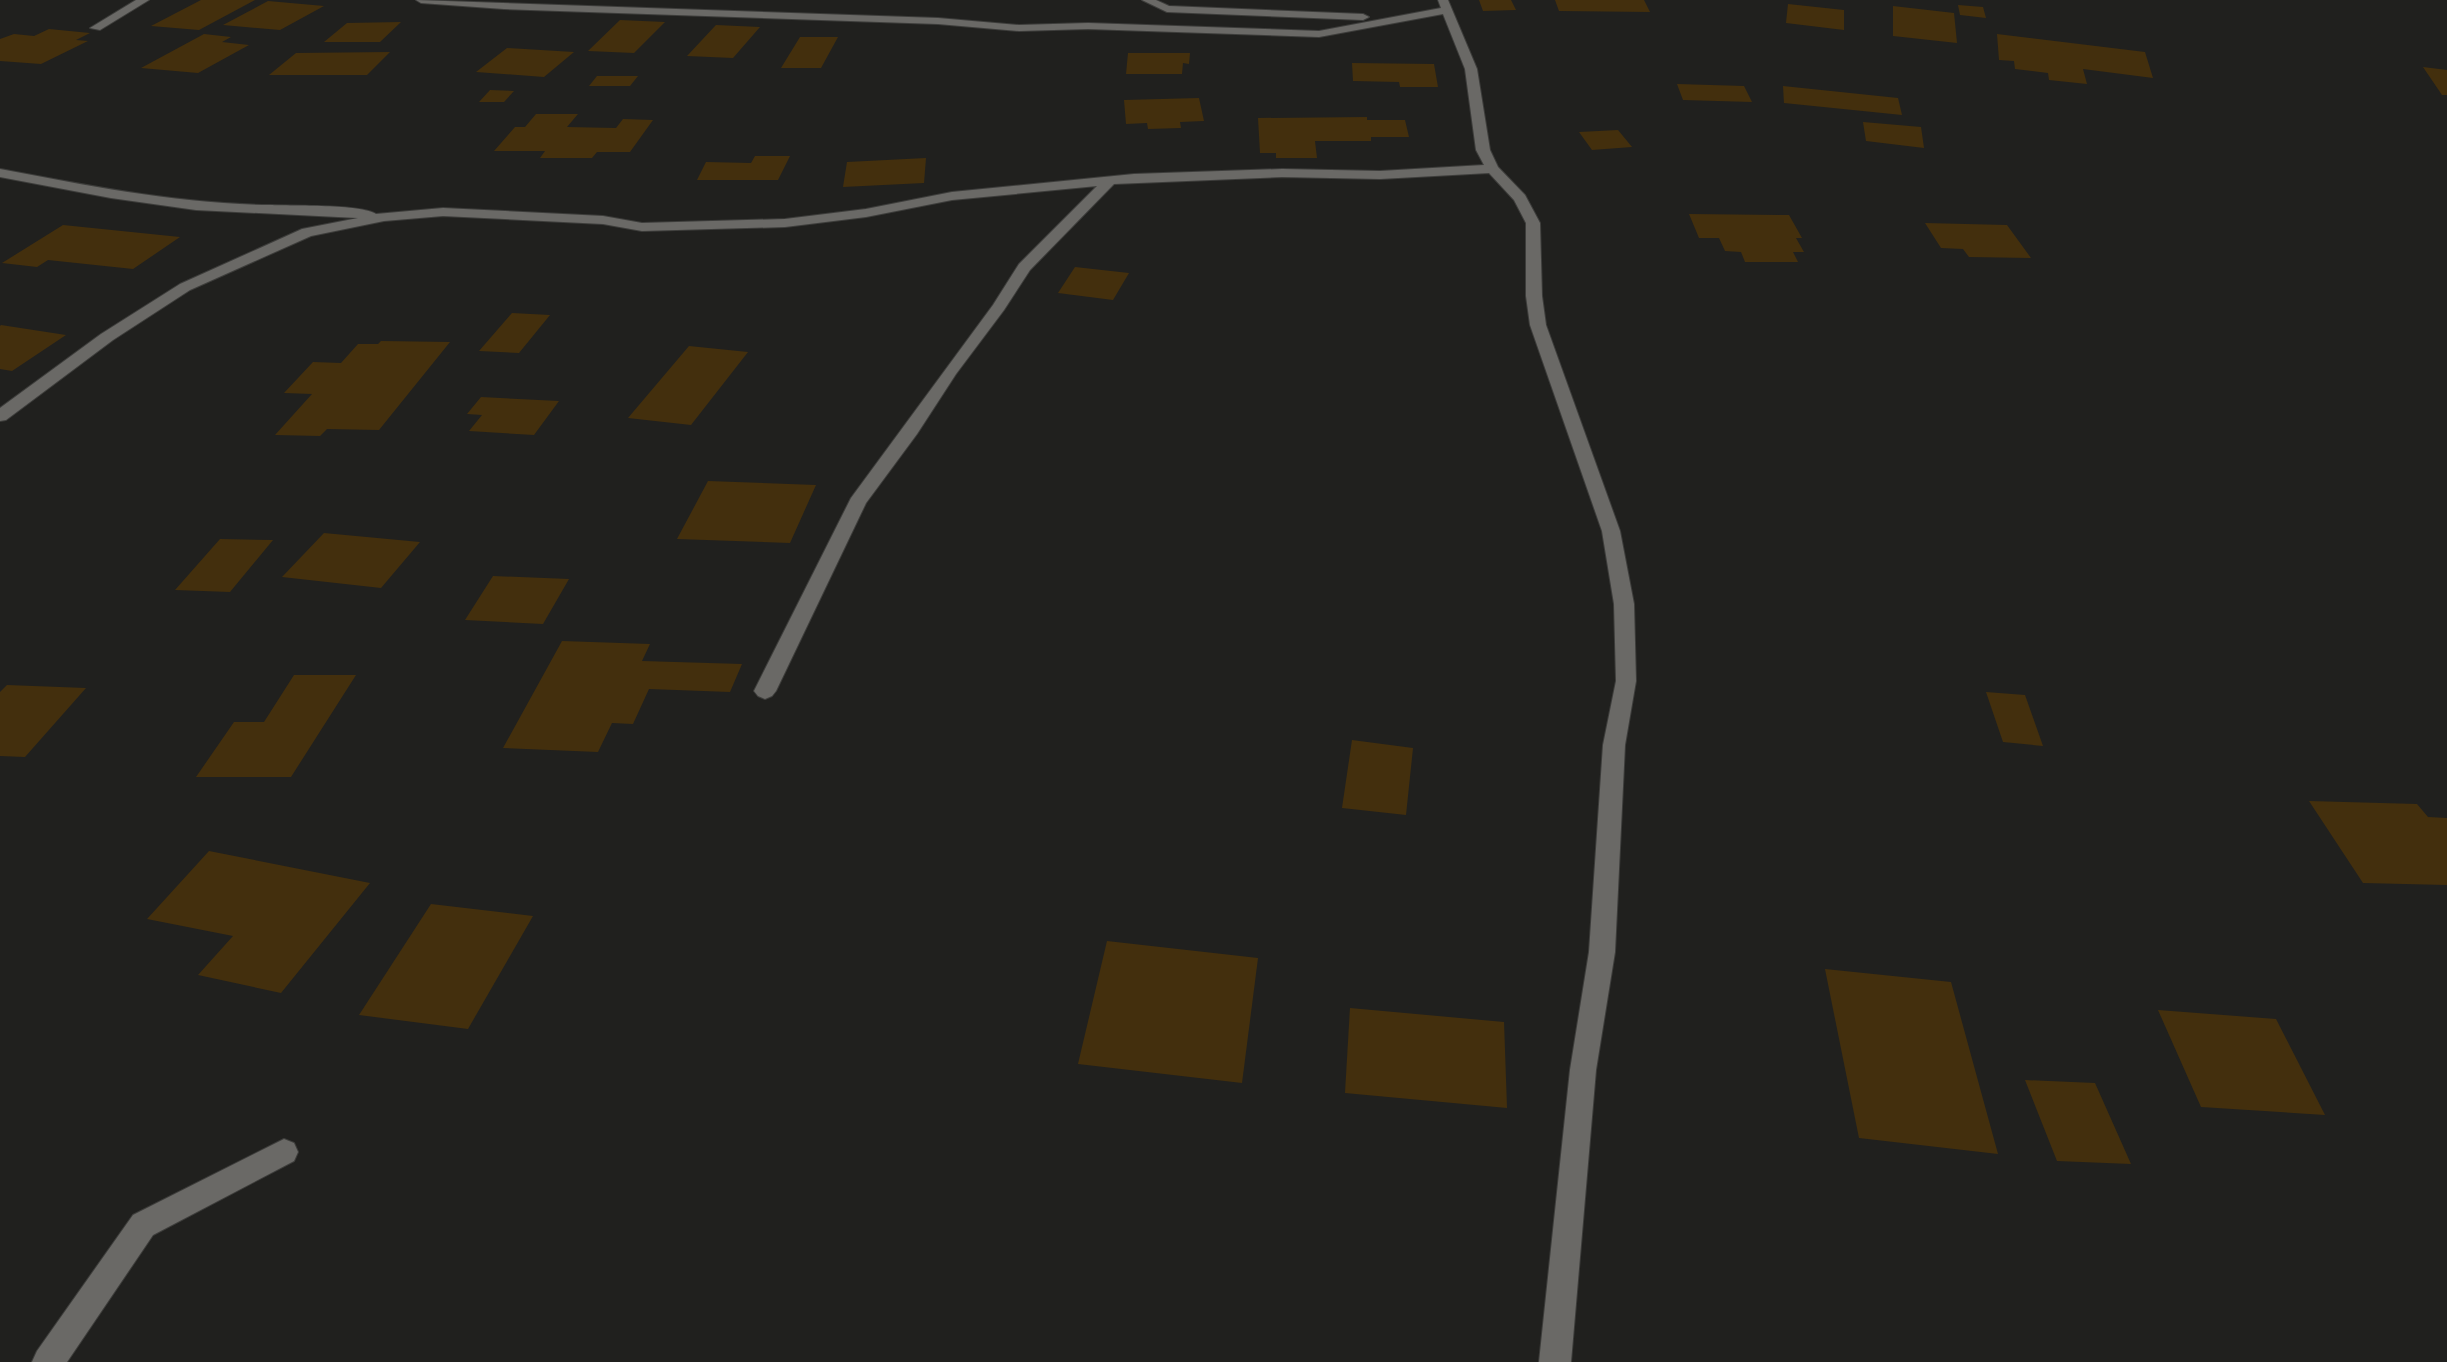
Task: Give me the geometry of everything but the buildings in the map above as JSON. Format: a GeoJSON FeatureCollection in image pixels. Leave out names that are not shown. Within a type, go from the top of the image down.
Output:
{"type":"FeatureCollection","features":[{"type":"Feature","properties":{"kind":"street"},"geometry":{"type":"LineString","coordinates":[[96,28],[144,0]]}},
{"type":"Feature","properties":{"kind":"street"},"geometry":{"type":"LineString","coordinates":[[421,0],[504,6],[938,21],[1019,28],[1088,26],[1319,34],[1406,19],[1444,5],[1471,69],[1483,150],[1492,169],[1520,198],[1533,223],[1534,296],[1538,325],[1611,531],[1624,604],[1626,681],[1614,745],[1602,952],[1583,1070],[1555,1362]]}},
{"type":"Feature","properties":{"kind":"street"},"geometry":{"type":"LineString","coordinates":[[1147,0],[1167,9],[1406,19]]}},
{"type":"Feature","properties":{"kind":"street"},"geometry":{"type":"LineString","coordinates":[[0,416],[107,337],[185,287],[307,232],[384,217],[443,212],[603,220],[642,227],[785,223],[866,213],[952,196],[1192,174],[1380,175],[1492,169]]}},
{"type":"Feature","properties":{"kind":"street"},"geometry":{"type":"LineString","coordinates":[[0,173],[132,198],[224,208],[337,210],[384,217]]}},
{"type":"Feature","properties":{"kind":"street"},"geometry":{"type":"LineString","coordinates":[[765,691],[857,502],[911,430],[948,372],[999,307],[1024,267],[1109,181]]}},
{"type":"Feature","properties":{"kind":"street"},"geometry":{"type":"LineString","coordinates":[[48,1362],[143,1225],[284,1152]]}}]}
